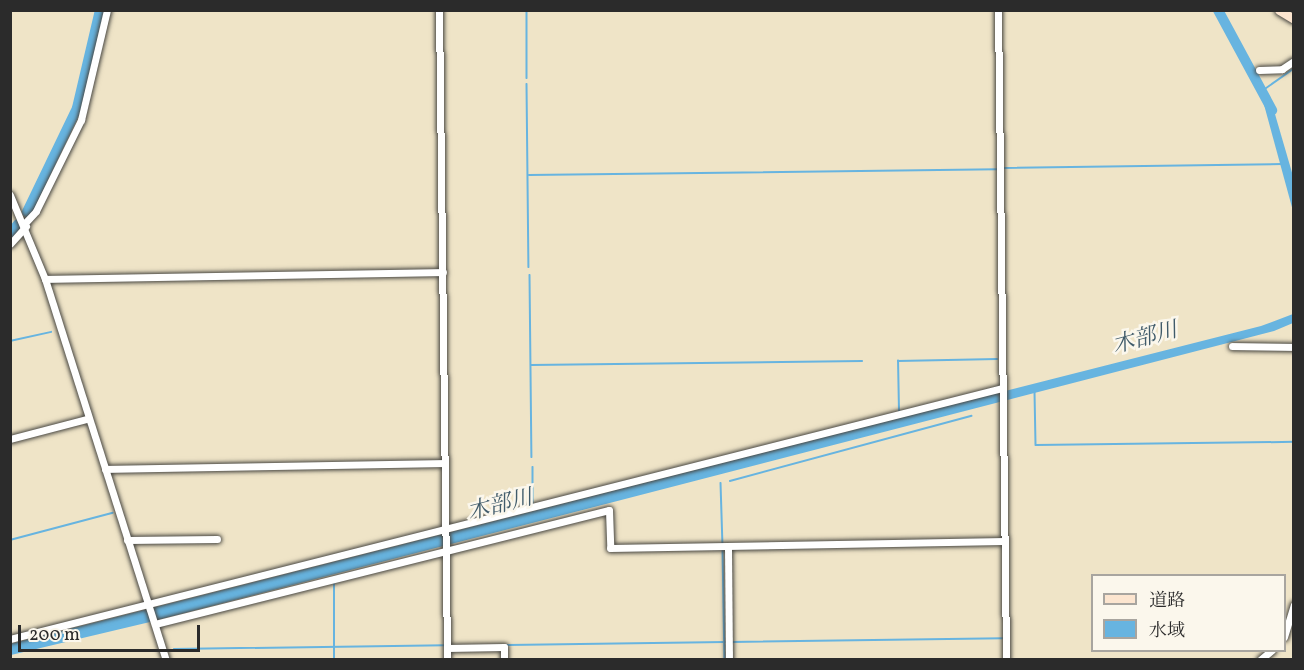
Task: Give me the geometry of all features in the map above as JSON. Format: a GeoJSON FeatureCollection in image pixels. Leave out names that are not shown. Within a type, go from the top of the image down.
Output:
{"type":"FeatureCollection","features":[{"type":"Feature","properties":{"kind":"main road"},"geometry":{"type":"LineString","coordinates":[[1279,10],[1293,19]]}},
{"type":"Feature","properties":{"kind":"street"},"geometry":{"type":"LineString","coordinates":[[10,244],[36,211],[81,120],[107,10]]}},
{"type":"Feature","properties":{"kind":"street"},"geometry":{"type":"LineString","coordinates":[[439,10],[447,660]]}},
{"type":"Feature","properties":{"kind":"street"},"geometry":{"type":"LineString","coordinates":[[998,10],[1006,660]]}},
{"type":"Feature","properties":{"kind":"street"},"geometry":{"type":"LineString","coordinates":[[1259,70],[1282,69],[1293,61]]}},
{"type":"Feature","properties":{"kind":"street"},"geometry":{"type":"LineString","coordinates":[[10,195],[25,225],[45,279],[87,419],[166,660]]}},
{"type":"Feature","properties":{"kind":"street"},"geometry":{"type":"LineString","coordinates":[[45,279],[442,272]]}},
{"type":"Feature","properties":{"kind":"street"},"geometry":{"type":"LineString","coordinates":[[1232,346],[1293,347]]}},
{"type":"Feature","properties":{"kind":"street"},"geometry":{"type":"LineString","coordinates":[[10,639],[1002,389]]}},
{"type":"Feature","properties":{"kind":"street"},"geometry":{"type":"LineString","coordinates":[[10,439],[87,419]]}},
{"type":"Feature","properties":{"kind":"street"},"geometry":{"type":"LineString","coordinates":[[105,469],[443,463]]}},
{"type":"Feature","properties":{"kind":"street"},"geometry":{"type":"LineString","coordinates":[[154,624],[609,510],[610,548],[1004,541]]}},
{"type":"Feature","properties":{"kind":"street"},"geometry":{"type":"LineString","coordinates":[[127,540],[217,538]]}},
{"type":"Feature","properties":{"kind":"street"},"geometry":{"type":"LineString","coordinates":[[728,547],[729,660]]}},
{"type":"Feature","properties":{"kind":"street"},"geometry":{"type":"LineString","coordinates":[[1286,630],[1293,605]]}},
{"type":"Feature","properties":{"kind":"street"},"geometry":{"type":"LineString","coordinates":[[447,648],[504,647],[504,660]]}},
{"type":"Feature","properties":{"kind":"water"},"geometry":{"type":"Polygon","coordinates":[[[1270,97],[1293,176],[1293,211],[1263,101],[1270,97]]]}},
{"type":"Feature","properties":{"kind":"water"},"geometry":{"type":"Polygon","coordinates":[[[1293,314],[1293,323],[1274,331],[150,622],[11,655],[10,644],[1261,326],[1293,314]]]}},
{"type":"Feature","properties":{"kind":"waterway"},"geometry":{"type":"LineString","coordinates":[[27,212],[77,108],[100,10]]}},
{"type":"Feature","properties":{"kind":"waterway"},"geometry":{"type":"LineString","coordinates":[[527,10],[527,78]]}},
{"type":"Feature","properties":{"kind":"waterway","name":"木部川"},"geometry":{"type":"LineString","coordinates":[[1218,10],[1272,110]]}},
{"type":"Feature","properties":{"kind":"waterway"},"geometry":{"type":"LineString","coordinates":[[1262,91],[1294,69]]}},
{"type":"Feature","properties":{"kind":"waterway"},"geometry":{"type":"LineString","coordinates":[[527,84],[529,267]]}},
{"type":"Feature","properties":{"kind":"waterway"},"geometry":{"type":"LineString","coordinates":[[1002,168],[1282,164]]}},
{"type":"Feature","properties":{"kind":"waterway"},"geometry":{"type":"LineString","coordinates":[[529,175],[997,169]]}},
{"type":"Feature","properties":{"kind":"waterway"},"geometry":{"type":"LineString","coordinates":[[10,234],[18,224]]}},
{"type":"Feature","properties":{"kind":"waterway"},"geometry":{"type":"LineString","coordinates":[[530,275],[532,457]]}},
{"type":"Feature","properties":{"kind":"waterway"},"geometry":{"type":"LineString","coordinates":[[10,341],[51,332]]}},
{"type":"Feature","properties":{"kind":"waterway"},"geometry":{"type":"LineString","coordinates":[[899,411],[898,361],[997,359]]}},
{"type":"Feature","properties":{"kind":"waterway"},"geometry":{"type":"LineString","coordinates":[[531,365],[862,361]]}},
{"type":"Feature","properties":{"kind":"waterway"},"geometry":{"type":"LineString","coordinates":[[1035,392],[1036,445],[1294,442]]}},
{"type":"Feature","properties":{"kind":"waterway"},"geometry":{"type":"LineString","coordinates":[[730,481],[971,416]]}},
{"type":"Feature","properties":{"kind":"waterway"},"geometry":{"type":"LineString","coordinates":[[533,467],[533,505]]}},
{"type":"Feature","properties":{"kind":"waterway"},"geometry":{"type":"LineString","coordinates":[[721,483],[723,545]]}},
{"type":"Feature","properties":{"kind":"waterway"},"geometry":{"type":"LineString","coordinates":[[10,540],[112,513]]}},
{"type":"Feature","properties":{"kind":"waterway"},"geometry":{"type":"LineString","coordinates":[[723,549],[725,660]]}},
{"type":"Feature","properties":{"kind":"waterway"},"geometry":{"type":"LineString","coordinates":[[334,582],[334,660]]}},
{"type":"Feature","properties":{"kind":"waterway"},"geometry":{"type":"LineString","coordinates":[[732,642],[1003,638]]}},
{"type":"Feature","properties":{"kind":"waterway"},"geometry":{"type":"LineString","coordinates":[[507,645],[725,642]]}},
{"type":"Feature","properties":{"kind":"waterway"},"geometry":{"type":"LineString","coordinates":[[174,649],[445,645]]}}]}
